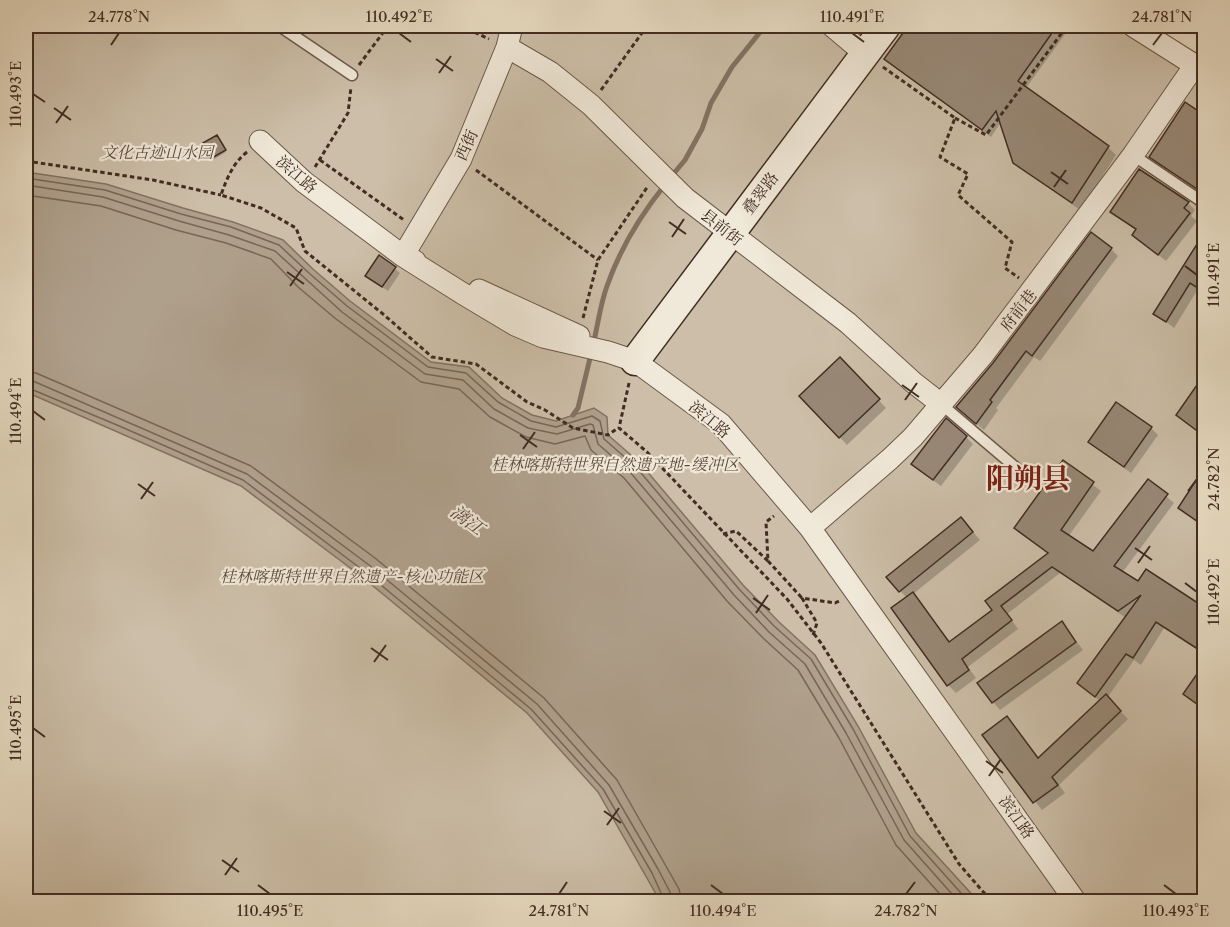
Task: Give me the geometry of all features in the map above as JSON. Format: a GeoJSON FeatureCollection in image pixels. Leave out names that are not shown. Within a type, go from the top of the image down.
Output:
{"type":"FeatureCollection","features":[{"type":"Feature","properties":{"kind":"street","name":"西街"},"geometry":{"type":"LineString","coordinates":[[403,256],[461,159],[507,47],[513,26]]}},
{"type":"Feature","properties":{"kind":"street","name":"叠翠路"},"geometry":{"type":"LineString","coordinates":[[635,361],[864,53],[887,26]]}},
{"type":"Feature","properties":{"kind":"street"},"geometry":{"type":"LineString","coordinates":[[403,256],[635,361],[887,26]]}},
{"type":"Feature","properties":{"kind":"street"},"geometry":{"type":"LineString","coordinates":[[1133,26],[1201,69]]}},
{"type":"Feature","properties":{"kind":"street"},"geometry":{"type":"LineString","coordinates":[[836,29],[864,53]]}},
{"type":"Feature","properties":{"kind":"street","name":"县前街"},"geometry":{"type":"LineString","coordinates":[[507,47],[550,72],[591,105],[685,198],[848,323],[914,383],[941,404]]}},
{"type":"Feature","properties":{"kind":"street","name":"府前巷"},"geometry":{"type":"LineString","coordinates":[[810,528],[891,459],[913,437],[983,355],[1133,155],[1201,69]]}},
{"type":"Feature","properties":{"kind":"street","name":"滨江路"},"geometry":{"type":"LineString","coordinates":[[260,141],[304,182],[403,256],[515,325],[543,337],[608,352],[635,361],[721,424],[810,528],[1076,902]]}},
{"type":"Feature","properties":{"kind":"lane"},"geometry":{"type":"LineString","coordinates":[[282,26],[352,75]]}},
{"type":"Feature","properties":{"kind":"lane"},"geometry":{"type":"LineString","coordinates":[[1133,155],[1204,203]]}},
{"type":"Feature","properties":{"kind":"lane"},"geometry":{"type":"LineString","coordinates":[[941,404],[1028,478]]}},
{"type":"Feature","properties":{"kind":"path"},"geometry":{"type":"LineString","coordinates":[[304,182],[348,113],[352,75],[388,26]]}},
{"type":"Feature","properties":{"kind":"path"},"geometry":{"type":"LineString","coordinates":[[461,26],[507,47]]}},
{"type":"Feature","properties":{"kind":"path"},"geometry":{"type":"LineString","coordinates":[[591,105],[647,26]]}},
{"type":"Feature","properties":{"kind":"path"},"geometry":{"type":"LineString","coordinates":[[864,53],[955,118],[986,135],[1067,26]]}},
{"type":"Feature","properties":{"kind":"path"},"geometry":{"type":"LineString","coordinates":[[955,118],[940,157],[968,174],[957,195],[1012,242],[1005,268],[1035,288]]}},
{"type":"Feature","properties":{"kind":"path"},"geometry":{"type":"LineString","coordinates":[[221,195],[228,175],[240,157],[260,141]]}},
{"type":"Feature","properties":{"kind":"path"},"geometry":{"type":"LineString","coordinates":[[461,159],[598,260]]}},
{"type":"Feature","properties":{"kind":"path"},"geometry":{"type":"LineString","coordinates":[[320,160],[418,231]]}},
{"type":"Feature","properties":{"kind":"path"},"geometry":{"type":"LineString","coordinates":[[26,161],[153,180],[221,195],[261,208],[296,228],[305,251],[432,357],[477,364],[527,402],[545,410],[573,428],[608,435],[619,428],[624,402]]}},
{"type":"Feature","properties":{"kind":"path"},"geometry":{"type":"LineString","coordinates":[[580,347],[598,260],[658,171]]}},
{"type":"Feature","properties":{"kind":"path"},"geometry":{"type":"LineString","coordinates":[[619,428],[647,452],[787,599],[827,653],[959,864],[992,902]]}},
{"type":"Feature","properties":{"kind":"path"},"geometry":{"type":"LineString","coordinates":[[768,561],[766,522],[790,503]]}},
{"type":"Feature","properties":{"kind":"path"},"geometry":{"type":"LineString","coordinates":[[723,534],[736,531],[802,598],[817,623],[813,635]]}},
{"type":"Feature","properties":{"kind":"path"},"geometry":{"type":"LineString","coordinates":[[802,598],[834,603],[857,592]]}},
{"type":"Feature","properties":{"kind":"green space","name":"桂林喀斯特世界自然遗产地-缓冲区"},"geometry":{"type":"Polygon","coordinates":[[[26,26],[1109,26],[1200,54],[1204,42],[1204,901],[26,901],[26,26]]]}},
{"type":"Feature","properties":{"kind":"water","name":"漓江"},"geometry":{"type":"Polygon","coordinates":[[[26,172],[106,184],[233,222],[283,240],[350,301],[431,362],[469,367],[502,398],[532,415],[556,421],[594,408],[607,417],[608,435],[640,463],[743,585],[815,655],[858,726],[916,833],[978,901],[660,901],[598,792],[527,713],[361,576],[241,486],[26,392],[26,172]]]}},
{"type":"Feature","properties":{"kind":"building"},"geometry":{"type":"Polygon","coordinates":[[[908,26],[1057,26],[1018,81],[1109,146],[1072,203],[1013,163],[996,111],[982,130],[884,59],[908,26]]]}},
{"type":"Feature","properties":{"kind":"building"},"geometry":{"type":"Polygon","coordinates":[[[1185,102],[1204,115],[1204,178],[1197,189],[1149,157],[1185,102]]]}},
{"type":"Feature","properties":{"kind":"building"},"geometry":{"type":"Polygon","coordinates":[[[217,135],[226,150],[210,159],[201,144],[217,135]]]}},
{"type":"Feature","properties":{"kind":"building"},"geometry":{"type":"Polygon","coordinates":[[[1139,169],[1189,202],[1184,208],[1190,213],[1158,255],[1132,235],[1136,229],[1110,212],[1139,169]]]}},
{"type":"Feature","properties":{"kind":"building"},"geometry":{"type":"Polygon","coordinates":[[[1091,232],[1112,248],[1032,356],[1026,351],[990,400],[992,402],[976,424],[956,407],[993,363],[1091,232]]]}},
{"type":"Feature","properties":{"kind":"building"},"geometry":{"type":"Polygon","coordinates":[[[1204,233],[1204,292],[1190,283],[1166,322],[1153,314],[1204,233]]]}},
{"type":"Feature","properties":{"kind":"building"},"geometry":{"type":"Polygon","coordinates":[[[379,255],[396,267],[382,287],[365,276],[379,255]]]}},
{"type":"Feature","properties":{"kind":"building"},"geometry":{"type":"Polygon","coordinates":[[[840,357],[880,399],[839,438],[799,396],[840,357]]]}},
{"type":"Feature","properties":{"kind":"building"},"geometry":{"type":"Polygon","coordinates":[[[1204,375],[1204,436],[1176,415],[1204,375]]]}},
{"type":"Feature","properties":{"kind":"building"},"geometry":{"type":"Polygon","coordinates":[[[1116,402],[1152,427],[1124,467],[1088,442],[1116,402]]]}},
{"type":"Feature","properties":{"kind":"building"},"geometry":{"type":"Polygon","coordinates":[[[946,418],[967,436],[933,480],[911,464],[946,418]]]}},
{"type":"Feature","properties":{"kind":"building"},"geometry":{"type":"Polygon","coordinates":[[[1063,460],[1094,482],[1061,530],[1093,551],[1148,479],[1168,494],[1114,566],[1138,581],[1146,569],[1204,607],[1204,653],[1156,622],[1133,658],[1126,654],[1095,697],[1077,683],[1141,595],[1118,611],[1052,567],[1001,606],[1012,620],[962,659],[969,670],[947,686],[891,608],[913,592],[949,642],[992,610],[985,601],[1048,553],[1014,528],[1063,460]]]}},
{"type":"Feature","properties":{"kind":"building"},"geometry":{"type":"Polygon","coordinates":[[[1204,468],[1204,526],[1178,508],[1204,468]]]}},
{"type":"Feature","properties":{"kind":"building"},"geometry":{"type":"Polygon","coordinates":[[[961,517],[973,532],[899,592],[886,577],[961,517]]]}},
{"type":"Feature","properties":{"kind":"building"},"geometry":{"type":"Polygon","coordinates":[[[1062,621],[1076,642],[992,703],[977,683],[1062,621]]]}},
{"type":"Feature","properties":{"kind":"building"},"geometry":{"type":"Polygon","coordinates":[[[1204,664],[1204,709],[1183,694],[1204,664]]]}},
{"type":"Feature","properties":{"kind":"building"},"geometry":{"type":"Polygon","coordinates":[[[1106,694],[1121,711],[1052,777],[1058,785],[1033,803],[982,735],[1007,716],[1038,758],[1106,694]]]}},
{"type":"Feature","properties":{"kind":"waterway"},"geometry":{"type":"LineString","coordinates":[[670,178],[685,160],[702,129],[711,103],[732,67],[765,26]]}},
{"type":"Feature","properties":{"kind":"waterway"},"geometry":{"type":"LineString","coordinates":[[593,345],[612,272],[639,221],[664,186]]}},
{"type":"Feature","properties":{"kind":"waterway"},"geometry":{"type":"LineString","coordinates":[[573,415],[578,408],[591,354]]}},
{"type":"Feature","properties":{"kind":"district","name":"阳朔县"},"geometry":{"type":"Point","coordinates":[1028,478]}},
{"type":"Feature","properties":{"kind":"park label","name":"文化古迹山水园"},"geometry":{"type":"Point","coordinates":[157,152]}},
{"type":"Feature","properties":{"kind":"park label","name":"桂林喀斯特世界自然遗产-核心功能区"},"geometry":{"type":"Point","coordinates":[352,576]}}]}
